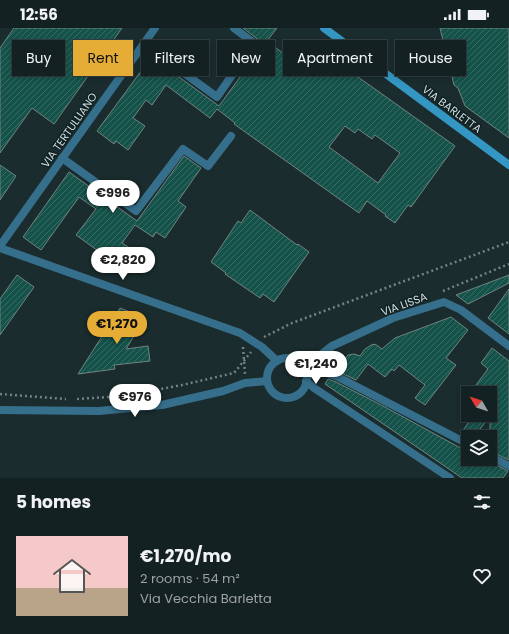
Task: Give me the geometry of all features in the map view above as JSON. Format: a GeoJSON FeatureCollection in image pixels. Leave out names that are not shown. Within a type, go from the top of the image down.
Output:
{"type":"FeatureCollection","features":[{"type":"Feature","properties":{"kind":"main road","name":"VIA BARLETTA"},"geometry":{"type":"LineString","coordinates":[[324,28],[509,165]]}},
{"type":"Feature","properties":{"kind":"street","name":"VIA TERTULLIANO"},"geometry":{"type":"LineString","coordinates":[[147,40],[155,28]]}},
{"type":"Feature","properties":{"kind":"street"},"geometry":{"type":"LineString","coordinates":[[188,76],[217,97],[254,43],[234,28]]}},
{"type":"Feature","properties":{"kind":"street","name":"VIA TERTULLIANO"},"geometry":{"type":"LineString","coordinates":[[0,247],[141,48]]}},
{"type":"Feature","properties":{"kind":"street"},"geometry":{"type":"LineString","coordinates":[[62,158],[136,211],[183,149],[208,166],[231,136]]}},
{"type":"Feature","properties":{"kind":"street"},"geometry":{"type":"LineString","coordinates":[[0,247],[240,333],[262,347],[276,361]]}},
{"type":"Feature","properties":{"kind":"street","name":"VIA LISSA"},"geometry":{"type":"LineString","coordinates":[[305,378],[332,346],[393,318],[444,302],[461,310],[509,346]]}},
{"type":"Feature","properties":{"kind":"street"},"geometry":{"type":"LineString","coordinates":[[450,478],[314,388],[305,378],[298,362],[292,359],[284,358],[276,361],[271,366],[268,373],[267,381],[275,394],[290,398],[297,395],[305,378],[321,371],[338,377],[461,440]]}},
{"type":"Feature","properties":{"kind":"street"},"geometry":{"type":"LineString","coordinates":[[0,410],[99,411],[162,405],[223,391],[245,383],[267,381]]}},
{"type":"Feature","properties":{"kind":"street"},"geometry":{"type":"LineString","coordinates":[[497,460],[509,466]]}},
{"type":"Feature","properties":{"kind":"path"},"geometry":{"type":"LineString","coordinates":[[240,333],[243,344],[245,383]]}},
{"type":"Feature","properties":{"kind":"building"},"geometry":{"type":"Polygon","coordinates":[[[14,28],[122,28],[114,40],[73,40],[73,76],[88,76],[54,124],[32,108],[0,153],[0,48],[14,28]]]}},
{"type":"Feature","properties":{"kind":"building"},"geometry":{"type":"Polygon","coordinates":[[[243,28],[277,28],[268,40],[259,40],[243,28]]]}},
{"type":"Feature","properties":{"kind":"building"},"geometry":{"type":"Polygon","coordinates":[[[440,28],[509,28],[509,138],[465,106],[458,88],[454,85],[452,76],[466,76],[466,40],[443,40],[440,28]]]}},
{"type":"Feature","properties":{"kind":"building"},"geometry":{"type":"Polygon","coordinates":[[[275,47],[283,53],[283,76],[357,76],[455,146],[411,207],[408,205],[395,223],[367,201],[359,213],[234,124],[235,123],[217,109],[210,118],[166,85],[152,105],[146,100],[133,118],[145,126],[128,150],[116,141],[114,144],[97,131],[141,71],[141,76],[178,76],[219,106],[241,76],[275,76],[275,47]],[[345,126],[329,147],[378,183],[400,153],[375,135],[372,139],[358,129],[355,133],[345,126]]]}},
{"type":"Feature","properties":{"kind":"building"},"geometry":{"type":"Polygon","coordinates":[[[184,156],[201,168],[178,201],[186,207],[165,238],[156,232],[153,237],[135,225],[122,243],[131,249],[119,266],[76,235],[96,209],[79,197],[41,250],[23,237],[69,172],[137,221],[184,156]]]}},
{"type":"Feature","properties":{"kind":"building"},"geometry":{"type":"Polygon","coordinates":[[[0,165],[16,176],[0,200],[0,165]]]}},
{"type":"Feature","properties":{"kind":"building"},"geometry":{"type":"Polygon","coordinates":[[[250,210],[297,245],[298,244],[309,252],[274,302],[263,294],[260,298],[225,274],[226,273],[211,262],[238,221],[241,223],[250,210]]]}},
{"type":"Feature","properties":{"kind":"building"},"geometry":{"type":"Polygon","coordinates":[[[17,275],[34,287],[0,335],[0,299],[17,275]]]}},
{"type":"Feature","properties":{"kind":"building"},"geometry":{"type":"Polygon","coordinates":[[[509,275],[509,283],[468,304],[456,295],[509,275]]]}},
{"type":"Feature","properties":{"kind":"building"},"geometry":{"type":"Polygon","coordinates":[[[509,289],[509,334],[488,318],[509,289]]]}},
{"type":"Feature","properties":{"kind":"building"},"geometry":{"type":"Polygon","coordinates":[[[120,308],[145,318],[126,349],[148,346],[150,361],[114,365],[115,369],[78,374],[120,308]]]}},
{"type":"Feature","properties":{"kind":"building"},"geometry":{"type":"Polygon","coordinates":[[[451,317],[468,330],[446,358],[456,365],[425,405],[415,398],[425,385],[399,365],[394,371],[392,369],[385,377],[368,364],[356,380],[341,373],[342,363],[348,355],[354,354],[360,356],[365,349],[373,344],[382,349],[395,338],[451,317]]]}},
{"type":"Feature","properties":{"kind":"building"},"geometry":{"type":"Polygon","coordinates":[[[492,348],[509,361],[509,460],[497,454],[497,430],[490,430],[490,422],[497,422],[497,386],[475,386],[488,369],[481,363],[492,348]]]}},
{"type":"Feature","properties":{"kind":"building"},"geometry":{"type":"Polygon","coordinates":[[[328,379],[336,382],[461,448],[461,466],[497,465],[508,471],[503,478],[462,478],[325,384],[328,379]]]}},
{"type":"Feature","properties":{"kind":"building"},"geometry":{"type":"Polygon","coordinates":[[[469,422],[485,422],[479,430],[463,430],[469,422]]]}}]}
